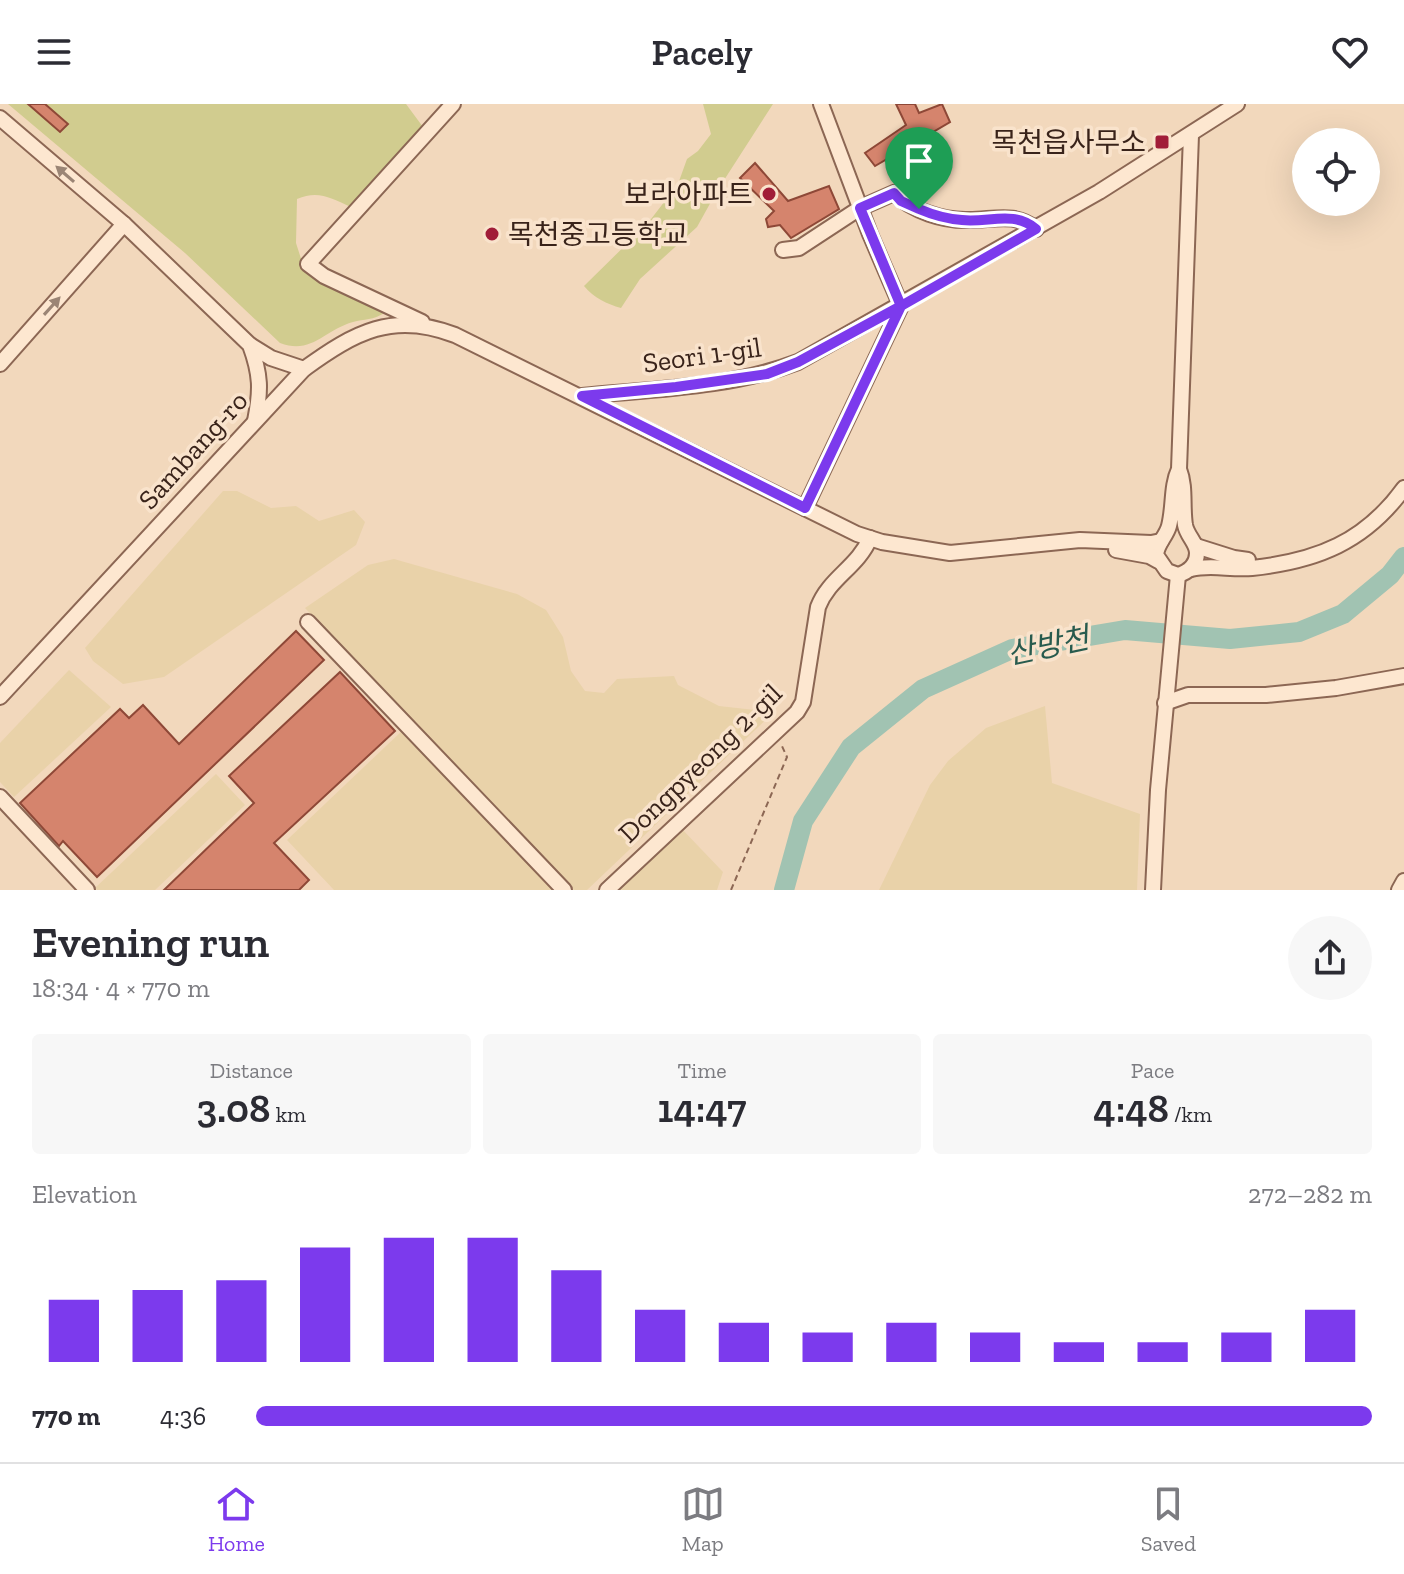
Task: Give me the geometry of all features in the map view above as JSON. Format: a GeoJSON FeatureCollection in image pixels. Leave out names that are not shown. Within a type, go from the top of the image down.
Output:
{"type":"FeatureCollection","features":[{"type":"Feature","properties":{"kind":"street","name":"Sambang-ro"},"geometry":{"type":"LineString","coordinates":[[453,104],[308,264],[324,276],[582,396],[870,538],[950,553],[1015,545],[1164,539]]}},
{"type":"Feature","properties":{"kind":"street"},"geometry":{"type":"LineString","coordinates":[[805,508],[901,306],[821,104]]}},
{"type":"Feature","properties":{"kind":"street","name":"Seori 1-gil"},"geometry":{"type":"LineString","coordinates":[[582,396],[767,374],[798,362],[1036,229],[1237,104]]}},
{"type":"Feature","properties":{"kind":"street"},"geometry":{"type":"LineString","coordinates":[[0,118],[124,224],[250,345],[271,358],[304,369]]}},
{"type":"Feature","properties":{"kind":"street"},"geometry":{"type":"LineString","coordinates":[[1191,135],[1179,469],[1174,479],[1171,518],[1157,549],[1158,561],[1167,571],[1184,572],[1202,566],[1251,568],[1317,556],[1363,532],[1387,511],[1404,488]]}},
{"type":"Feature","properties":{"kind":"street"},"geometry":{"type":"LineString","coordinates":[[783,250],[799,248],[860,208],[894,193],[901,201],[935,215],[965,220],[1010,217],[1026,221],[1036,229]]}},
{"type":"Feature","properties":{"kind":"street"},"geometry":{"type":"LineString","coordinates":[[0,364],[124,224]]}},
{"type":"Feature","properties":{"kind":"street","name":"Sambang-ro"},"geometry":{"type":"LineString","coordinates":[[26,671],[304,369],[358,334],[391,325],[434,327]]}},
{"type":"Feature","properties":{"kind":"street"},"geometry":{"type":"LineString","coordinates":[[250,345],[259,370],[260,392],[255,421]]}},
{"type":"Feature","properties":{"kind":"street"},"geometry":{"type":"LineString","coordinates":[[1153,890],[1176,593],[1184,572],[1197,557],[1185,524],[1184,481],[1179,469]]}},
{"type":"Feature","properties":{"kind":"street"},"geometry":{"type":"LineString","coordinates":[[1164,539],[1177,534],[1264,565]]}},
{"type":"Feature","properties":{"kind":"street","name":"Dongpyeong 2-gil"},"geometry":{"type":"LineString","coordinates":[[607,890],[797,712],[803,702],[818,607],[823,594],[863,553],[870,538]]}},
{"type":"Feature","properties":{"kind":"street","name":"Sambang-ro"},"geometry":{"type":"LineString","coordinates":[[1090,541],[1101,548],[1128,551],[1158,561]]}},
{"type":"Feature","properties":{"kind":"street"},"geometry":{"type":"LineString","coordinates":[[308,622],[564,890]]}},
{"type":"Feature","properties":{"kind":"street"},"geometry":{"type":"LineString","coordinates":[[0,687],[26,671]]}},
{"type":"Feature","properties":{"kind":"street"},"geometry":{"type":"LineString","coordinates":[[0,697],[26,671]]}},
{"type":"Feature","properties":{"kind":"street"},"geometry":{"type":"LineString","coordinates":[[1166,696],[1266,695],[1336,688],[1404,676]]}},
{"type":"Feature","properties":{"kind":"street"},"geometry":{"type":"LineString","coordinates":[[0,797],[87,890]]}},
{"type":"Feature","properties":{"kind":"street"},"geometry":{"type":"LineString","coordinates":[[1399,890],[1404,881]]}},
{"type":"Feature","properties":{"kind":"path"},"geometry":{"type":"LineString","coordinates":[[731,890],[787,757],[774,732]]}},
{"type":"Feature","properties":{"kind":"shaded area"},"geometry":{"type":"Polygon","coordinates":[[[8,104],[406,104],[423,127],[351,207],[318,195],[297,199],[296,243],[304,268],[384,308],[384,313],[343,326],[310,344],[291,346],[280,343],[185,253],[8,104]]]}},
{"type":"Feature","properties":{"kind":"shaded area"},"geometry":{"type":"Polygon","coordinates":[[[703,104],[773,104],[697,227],[640,279],[621,308],[606,302],[584,286],[648,223],[678,184],[687,159],[711,134],[703,104]]]}},
{"type":"Feature","properties":{"kind":"shaded area"},"geometry":{"type":"Polygon","coordinates":[[[223,491],[237,491],[271,508],[296,506],[319,521],[354,510],[365,522],[356,545],[164,677],[123,684],[93,661],[85,648],[223,491]]]}},
{"type":"Feature","properties":{"kind":"shaded area"},"geometry":{"type":"Polygon","coordinates":[[[394,559],[517,594],[546,610],[563,637],[571,671],[585,691],[604,693],[617,679],[674,676],[678,685],[719,706],[774,712],[587,890],[574,890],[305,608],[368,565],[394,559]]]}},
{"type":"Feature","properties":{"kind":"shaded area"},"geometry":{"type":"Polygon","coordinates":[[[69,670],[111,707],[14,797],[0,782],[0,743],[69,670]]]}},
{"type":"Feature","properties":{"kind":"shaded area"},"geometry":{"type":"Polygon","coordinates":[[[1045,706],[1052,783],[1140,814],[1137,890],[879,890],[930,785],[948,761],[986,728],[1045,706]]]}},
{"type":"Feature","properties":{"kind":"shaded area"},"geometry":{"type":"Polygon","coordinates":[[[404,729],[555,890],[334,890],[287,840],[404,729]]]}},
{"type":"Feature","properties":{"kind":"shaded area"},"geometry":{"type":"Polygon","coordinates":[[[216,774],[245,805],[155,890],[95,888],[216,774]]]}},
{"type":"Feature","properties":{"kind":"shaded area"},"geometry":{"type":"Polygon","coordinates":[[[679,826],[723,872],[717,890],[607,890],[679,826]]]}},
{"type":"Feature","properties":{"kind":"building"},"geometry":{"type":"Polygon","coordinates":[[[28,104],[45,104],[68,124],[60,132],[28,104]]]}},
{"type":"Feature","properties":{"kind":"building"},"geometry":{"type":"Polygon","coordinates":[[[896,104],[915,104],[919,113],[942,104],[950,122],[875,166],[865,153],[906,125],[896,104]]]}},
{"type":"Feature","properties":{"kind":"building","name":"보라아파트"},"geometry":{"type":"Polygon","coordinates":[[[755,163],[788,201],[829,186],[839,209],[791,238],[780,225],[768,227],[766,219],[774,211],[740,178],[755,163]]]}},
{"type":"Feature","properties":{"kind":"building"},"geometry":{"type":"Polygon","coordinates":[[[296,631],[324,660],[97,877],[63,841],[59,846],[20,803],[120,709],[129,718],[143,705],[179,744],[296,631]]]}},
{"type":"Feature","properties":{"kind":"building"},"geometry":{"type":"Polygon","coordinates":[[[340,672],[395,731],[274,843],[309,880],[299,890],[164,890],[254,803],[229,776],[340,672]]]}},
{"type":"Feature","properties":{"kind":"waterway","name":"산방천"},"geometry":{"type":"LineString","coordinates":[[784,890],[803,821],[851,747],[923,689],[1012,649],[1125,630],[1230,639],[1299,632],[1343,614],[1390,575],[1404,557]]}},
{"type":"Feature","properties":{"kind":"place","name":"목천읍사무소"},"geometry":{"type":"Point","coordinates":[1162,142]}},
{"type":"Feature","properties":{"kind":"place","name":"보라아파트"},"geometry":{"type":"Point","coordinates":[769,194]}},
{"type":"Feature","properties":{"kind":"place","name":"목천중고등학교"},"geometry":{"type":"Point","coordinates":[492,234]}},
{"type":"Feature","properties":{"kind":"route"},"geometry":{"type":"LineString","coordinates":[[919,209],[901,201],[894,193],[860,208],[901,306],[798,362],[767,374],[582,396],[805,508],[901,306],[1036,229],[1026,221],[1010,217],[965,220],[919,209]]}}]}
